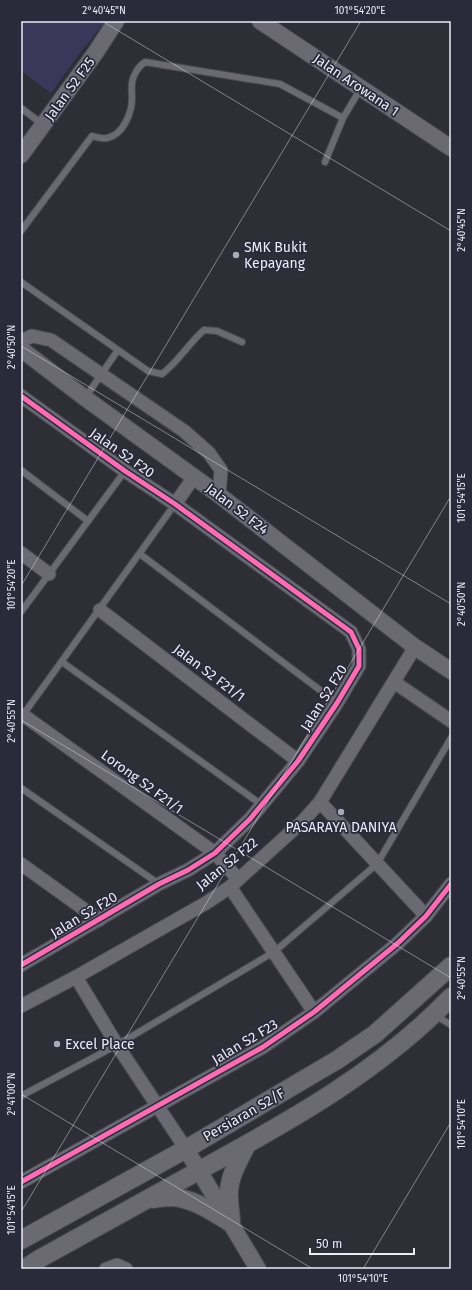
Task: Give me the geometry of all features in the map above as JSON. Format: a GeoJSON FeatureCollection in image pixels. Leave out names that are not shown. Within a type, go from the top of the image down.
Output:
{"type":"FeatureCollection","features":[{"type":"Feature","properties":{"kind":"main road","name":"Persiaran S2/F"},"geometry":{"type":"LineString","coordinates":[[21,1240],[186,1149],[311,1076],[375,1034],[451,966]]}},
{"type":"Feature","properties":{"kind":"main road","name":"Persiaran S2/F"},"geometry":{"type":"LineString","coordinates":[[24,1269],[41,1258],[199,1170],[246,1146],[301,1114],[360,1075],[434,1015],[451,997]]}},
{"type":"Feature","properties":{"kind":"main road"},"geometry":{"type":"LineString","coordinates":[[231,1223],[229,1192],[231,1180],[238,1161],[246,1146]]}},
{"type":"Feature","properties":{"kind":"main road"},"geometry":{"type":"LineString","coordinates":[[148,1199],[170,1197],[182,1198],[207,1209],[231,1223]]}},
{"type":"Feature","properties":{"kind":"street","name":"Jalan S2 F25"},"geometry":{"type":"LineString","coordinates":[[21,155],[96,52],[116,21]]}},
{"type":"Feature","properties":{"kind":"street","name":"Jalan Arowana 1"},"geometry":{"type":"LineString","coordinates":[[260,21],[451,148]]}},
{"type":"Feature","properties":{"kind":"street"},"geometry":{"type":"LineString","coordinates":[[21,341],[32,336],[51,340],[184,431],[209,453],[221,470],[219,494]]}},
{"type":"Feature","properties":{"kind":"street","name":"Jalan S2 F24"},"geometry":{"type":"LineString","coordinates":[[21,349],[85,398],[219,494],[415,647],[451,671]]}},
{"type":"Feature","properties":{"kind":"street","name":"Jalan S2 F20"},"geometry":{"type":"LineString","coordinates":[[21,396],[125,471],[175,504],[352,632],[359,649],[358,666],[337,703],[298,760],[250,820],[215,853],[188,870],[159,884],[21,965]]}},
{"type":"Feature","properties":{"kind":"street"},"geometry":{"type":"LineString","coordinates":[[175,504],[194,477]]}},
{"type":"Feature","properties":{"kind":"street"},"geometry":{"type":"LineString","coordinates":[[21,553],[49,574]]}},
{"type":"Feature","properties":{"kind":"street","name":"Jalan S2 F21/1"},"geometry":{"type":"LineString","coordinates":[[100,610],[298,760]]}},
{"type":"Feature","properties":{"kind":"street","name":"Jalan S2 F22"},"geometry":{"type":"LineString","coordinates":[[21,1006],[76,977],[206,903],[234,883],[302,821],[320,802],[415,647]]}},
{"type":"Feature","properties":{"kind":"street"},"geometry":{"type":"LineString","coordinates":[[394,682],[451,721]]}},
{"type":"Feature","properties":{"kind":"street","name":"Lorong S2 F21/1"},"geometry":{"type":"LineString","coordinates":[[22,717],[215,853],[274,952],[314,1012]]}},
{"type":"Feature","properties":{"kind":"street"},"geometry":{"type":"LineString","coordinates":[[320,802],[426,916]]}},
{"type":"Feature","properties":{"kind":"street"},"geometry":{"type":"LineString","coordinates":[[21,864],[99,920]]}},
{"type":"Feature","properties":{"kind":"street","name":"Jalan S2 F23"},"geometry":{"type":"LineString","coordinates":[[21,1180],[263,1047],[314,1012],[398,943],[426,916],[451,884]]}},
{"type":"Feature","properties":{"kind":"street"},"geometry":{"type":"LineString","coordinates":[[76,977],[156,1107],[186,1149],[258,1269]]}},
{"type":"Feature","properties":{"kind":"street"},"geometry":{"type":"LineString","coordinates":[[106,1269],[118,1265],[126,1269]]}},
{"type":"Feature","properties":{"kind":"lane"},"geometry":{"type":"LineString","coordinates":[[21,231],[92,136],[106,139],[116,135],[124,125],[131,110],[131,86],[135,73],[145,62],[280,84],[343,118]]}},
{"type":"Feature","properties":{"kind":"lane"},"geometry":{"type":"LineString","coordinates":[[325,162],[343,118],[361,88]]}},
{"type":"Feature","properties":{"kind":"lane"},"geometry":{"type":"LineString","coordinates":[[21,108],[44,125]]}},
{"type":"Feature","properties":{"kind":"lane"},"geometry":{"type":"LineString","coordinates":[[21,282],[148,371],[162,374],[173,366],[204,330],[217,331],[242,342]]}},
{"type":"Feature","properties":{"kind":"lane"},"geometry":{"type":"LineString","coordinates":[[85,398],[118,350]]}},
{"type":"Feature","properties":{"kind":"lane"},"geometry":{"type":"LineString","coordinates":[[21,470],[88,521]]}},
{"type":"Feature","properties":{"kind":"lane"},"geometry":{"type":"LineString","coordinates":[[21,612],[125,471]]}},
{"type":"Feature","properties":{"kind":"lane"},"geometry":{"type":"LineString","coordinates":[[22,717],[175,504]]}},
{"type":"Feature","properties":{"kind":"lane"},"geometry":{"type":"LineString","coordinates":[[140,554],[337,703]]}},
{"type":"Feature","properties":{"kind":"lane"},"geometry":{"type":"LineString","coordinates":[[62,662],[262,806]]}},
{"type":"Feature","properties":{"kind":"lane"},"geometry":{"type":"LineString","coordinates":[[21,1096],[117,1045],[274,952],[377,864],[451,738]]}},
{"type":"Feature","properties":{"kind":"lane"},"geometry":{"type":"LineString","coordinates":[[21,788],[159,884]]}},
{"type":"Feature","properties":{"kind":"lane"},"geometry":{"type":"LineString","coordinates":[[434,1015],[451,1025]]}},
{"type":"Feature","properties":{"kind":"shaded area"},"geometry":{"type":"Polygon","coordinates":[[[21,21],[106,21],[82,50],[51,93],[21,71],[21,21]]]}},
{"type":"Feature","properties":{"kind":"cycle path"},"geometry":{"type":"LineString","coordinates":[[21,396],[125,471],[175,504],[351,632],[359,649],[359,666],[337,703],[298,761],[250,819],[215,853],[188,870],[159,884],[21,965]]}},
{"type":"Feature","properties":{"kind":"cycle path"},"geometry":{"type":"LineString","coordinates":[[21,1182],[263,1047],[314,1012],[398,943],[426,916],[451,884]]}},
{"type":"Feature","properties":{"kind":"place","name":"SMK Bukit Kepayang"},"geometry":{"type":"Point","coordinates":[236,255]}},
{"type":"Feature","properties":{"kind":"place","name":"PASARAYA DANIYA"},"geometry":{"type":"Point","coordinates":[341,812]}},
{"type":"Feature","properties":{"kind":"place","name":"Excel Place"},"geometry":{"type":"Point","coordinates":[57,1044]}}]}
